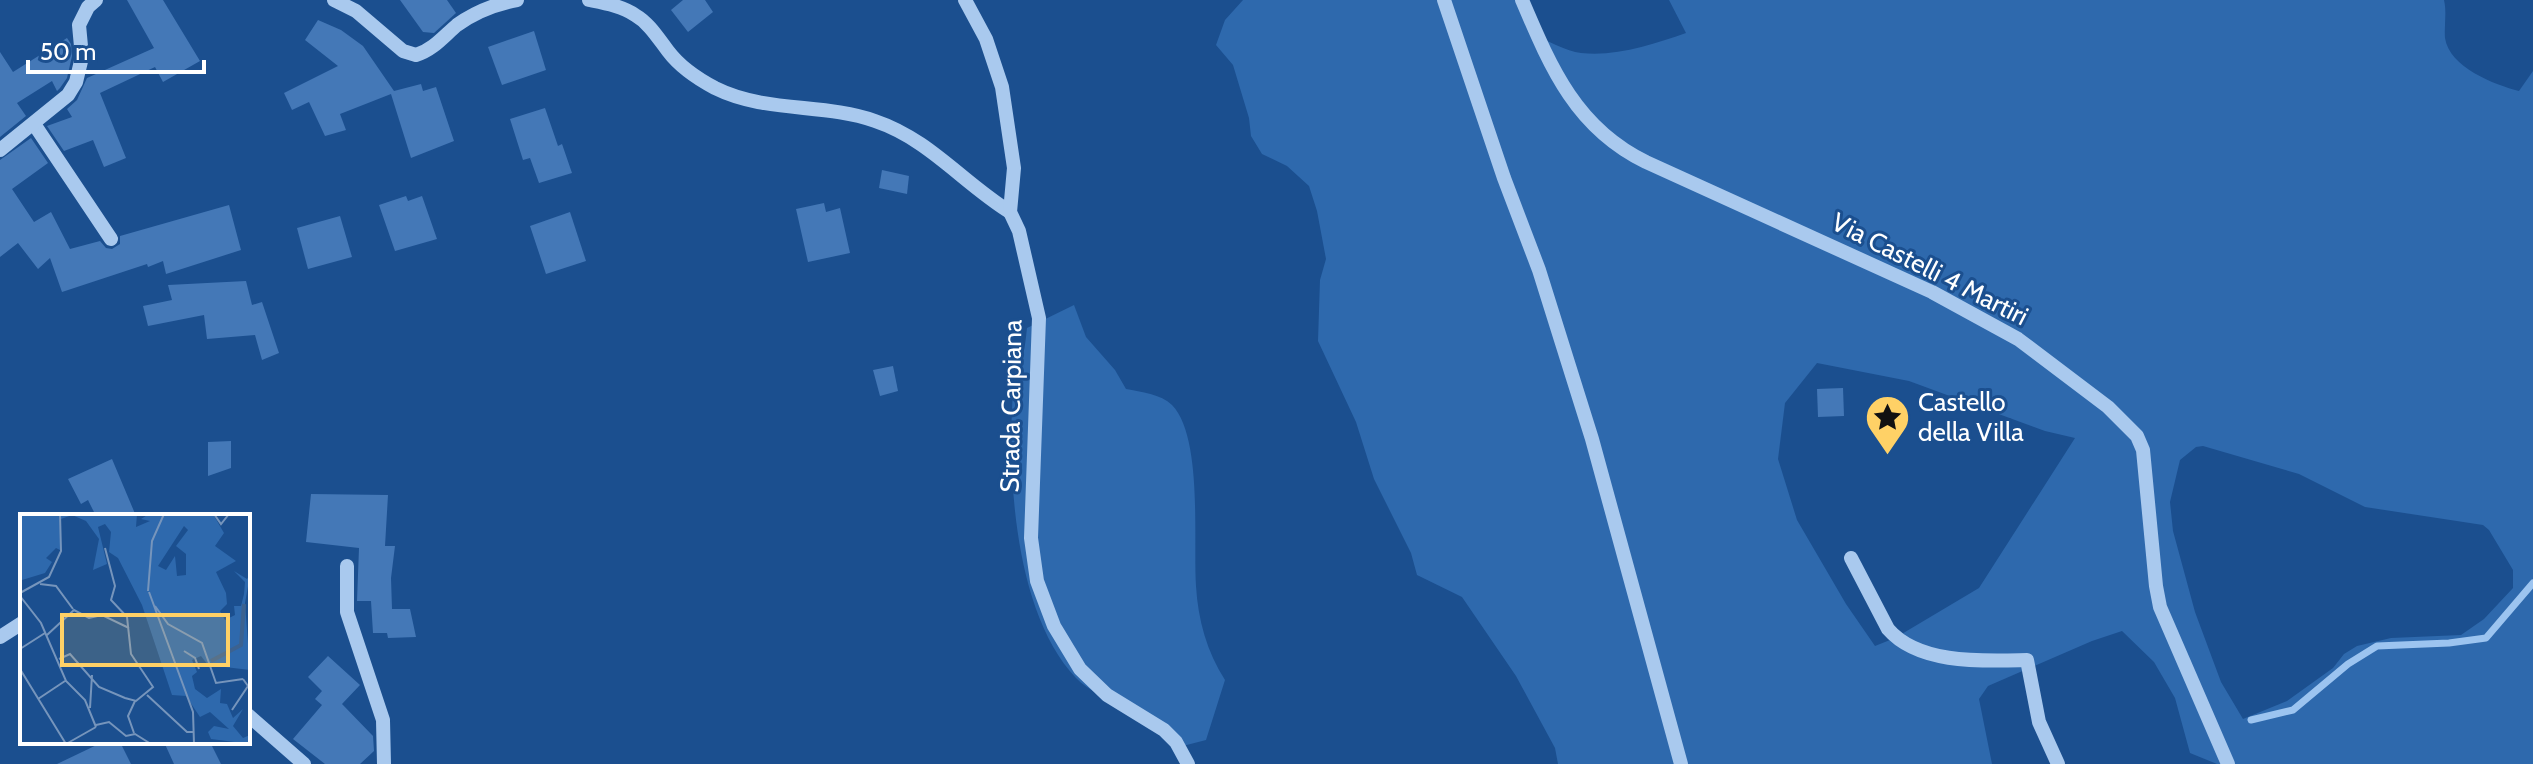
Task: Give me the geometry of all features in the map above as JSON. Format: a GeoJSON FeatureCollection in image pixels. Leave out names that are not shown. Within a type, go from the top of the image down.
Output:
{"type":"FeatureCollection","features":[{"type":"Feature","properties":{"kind":"street"},"geometry":{"type":"LineString","coordinates":[[0,150],[68,95],[76,82],[82,57],[79,25],[88,7],[96,0]]}},
{"type":"Feature","properties":{"kind":"street"},"geometry":{"type":"LineString","coordinates":[[334,0],[356,11],[403,51],[416,55],[429,49],[469,17],[487,8],[517,0]]}},
{"type":"Feature","properties":{"kind":"street"},"geometry":{"type":"LineString","coordinates":[[589,0],[636,15],[676,60],[696,77],[720,90],[781,106],[848,113],[899,130],[933,151],[964,180],[1010,212]]}},
{"type":"Feature","properties":{"kind":"street","name":"Strada Carpiana"},"geometry":{"type":"LineString","coordinates":[[965,0],[986,39],[1002,87],[1014,168],[1010,212],[1019,231],[1039,318],[1031,538],[1037,581],[1054,626],[1080,669],[1107,695],[1164,730],[1176,742],[1188,764]]}},
{"type":"Feature","properties":{"kind":"street"},"geometry":{"type":"LineString","coordinates":[[1444,0],[1504,178],[1539,270],[1592,439],[1681,764]]}},
{"type":"Feature","properties":{"kind":"street","name":"Via Castelli 4 Martiri"},"geometry":{"type":"LineString","coordinates":[[1522,0],[1549,65],[1569,96],[1607,139],[1646,162],[1932,292],[2018,339],[2108,407],[2137,436],[2147,468],[2160,607],[2228,764]]}},
{"type":"Feature","properties":{"kind":"street"},"geometry":{"type":"LineString","coordinates":[[34,124],[111,239]]}},
{"type":"Feature","properties":{"kind":"street"},"geometry":{"type":"LineString","coordinates":[[1851,558],[1895,638],[1961,661],[2027,660],[2039,722],[2058,764]]}},
{"type":"Feature","properties":{"kind":"street"},"geometry":{"type":"LineString","coordinates":[[347,566],[347,612],[383,720],[384,764]]}},
{"type":"Feature","properties":{"kind":"street"},"geometry":{"type":"LineString","coordinates":[[0,637],[20,624]]}},
{"type":"Feature","properties":{"kind":"street"},"geometry":{"type":"LineString","coordinates":[[250,717],[304,764]]}},
{"type":"Feature","properties":{"kind":"shaded area"},"geometry":{"type":"Polygon","coordinates":[[[1243,0],[1518,0],[1534,35],[1569,50],[1594,54],[1635,49],[1686,33],[1669,0],[2444,0],[2448,48],[2464,66],[2486,79],[2519,91],[2533,71],[2533,764],[2217,764],[2190,753],[2175,698],[2154,662],[2122,631],[1988,686],[1979,699],[1992,764],[1558,764],[1555,748],[1516,676],[1462,597],[1417,575],[1411,553],[1374,479],[1356,422],[1318,341],[1320,280],[1326,259],[1309,186],[1287,166],[1262,154],[1251,136],[1249,118],[1233,65],[1216,45],[1225,20],[1243,0]],[[1817,363],[1785,403],[1778,459],[1797,520],[1846,604],[1875,646],[1895,638],[1979,588],[2075,438],[2045,431],[1909,381],[1817,363]],[[2203,446],[2196,447],[2180,460],[2170,502],[2173,531],[2195,612],[2221,682],[2243,719],[2287,701],[2333,668],[2344,654],[2357,646],[2391,638],[2461,635],[2484,619],[2513,588],[2513,570],[2483,525],[2365,507],[2299,474],[2203,446]]]}},
{"type":"Feature","properties":{"kind":"shaded area"},"geometry":{"type":"Polygon","coordinates":[[[1074,305],[1086,337],[1115,370],[1126,389],[1167,401],[1182,420],[1192,464],[1199,611],[1208,647],[1225,680],[1206,740],[1175,748],[1129,711],[1081,683],[1055,650],[1039,616],[1027,578],[1013,495],[1014,377],[1023,354],[1027,328],[1074,305]]]}},
{"type":"Feature","properties":{"kind":"building"},"geometry":{"type":"Polygon","coordinates":[[[127,0],[163,0],[200,61],[163,82],[155,67],[100,93],[126,158],[104,167],[93,140],[64,151],[47,126],[72,117],[67,109],[77,100],[87,78],[154,48],[127,0]]]}},
{"type":"Feature","properties":{"kind":"building"},"geometry":{"type":"Polygon","coordinates":[[[400,0],[447,0],[456,13],[434,33],[423,32],[400,0]]]}},
{"type":"Feature","properties":{"kind":"building"},"geometry":{"type":"Polygon","coordinates":[[[683,0],[705,0],[713,12],[688,32],[671,10],[683,0]]]}},
{"type":"Feature","properties":{"kind":"building"},"geometry":{"type":"Polygon","coordinates":[[[318,20],[341,30],[363,46],[394,91],[421,84],[423,91],[436,87],[454,141],[411,158],[391,94],[340,114],[346,130],[325,136],[309,102],[292,110],[284,93],[338,66],[305,40],[318,20]]]}},
{"type":"Feature","properties":{"kind":"building"},"geometry":{"type":"Polygon","coordinates":[[[534,31],[546,70],[502,85],[488,47],[534,31]]]}},
{"type":"Feature","properties":{"kind":"building"},"geometry":{"type":"Polygon","coordinates":[[[67,38],[72,56],[67,78],[57,91],[52,81],[17,103],[26,116],[0,137],[0,52],[13,72],[67,38]]]}},
{"type":"Feature","properties":{"kind":"building"},"geometry":{"type":"Polygon","coordinates":[[[545,108],[558,146],[562,144],[572,173],[539,183],[530,158],[523,160],[510,119],[545,108]]]}},
{"type":"Feature","properties":{"kind":"building"},"geometry":{"type":"Polygon","coordinates":[[[31,138],[48,163],[12,189],[34,222],[51,212],[70,249],[100,241],[106,248],[112,249],[120,244],[120,236],[229,205],[241,250],[166,274],[163,261],[148,267],[147,264],[62,292],[50,258],[38,269],[18,243],[0,257],[0,160],[31,138]]]}},
{"type":"Feature","properties":{"kind":"building"},"geometry":{"type":"Polygon","coordinates":[[[882,170],[909,176],[907,194],[879,188],[882,170]]]}},
{"type":"Feature","properties":{"kind":"building"},"geometry":{"type":"Polygon","coordinates":[[[406,196],[408,201],[422,196],[437,239],[395,251],[379,205],[406,196]]]}},
{"type":"Feature","properties":{"kind":"building"},"geometry":{"type":"Polygon","coordinates":[[[824,203],[826,212],[840,208],[850,253],[808,262],[796,209],[824,203]]]}},
{"type":"Feature","properties":{"kind":"building"},"geometry":{"type":"Polygon","coordinates":[[[570,212],[586,261],[546,274],[530,226],[570,212]]]}},
{"type":"Feature","properties":{"kind":"building"},"geometry":{"type":"Polygon","coordinates":[[[340,216],[352,257],[308,269],[297,228],[340,216]]]}},
{"type":"Feature","properties":{"kind":"building"},"geometry":{"type":"Polygon","coordinates":[[[246,281],[252,305],[262,302],[279,353],[262,360],[255,335],[207,339],[204,315],[148,326],[143,306],[172,300],[168,285],[246,281]]]}},
{"type":"Feature","properties":{"kind":"building"},"geometry":{"type":"Polygon","coordinates":[[[893,366],[898,391],[880,396],[873,370],[893,366]]]}},
{"type":"Feature","properties":{"kind":"building"},"geometry":{"type":"Polygon","coordinates":[[[1843,388],[1844,416],[1818,417],[1817,389],[1843,388]]]}},
{"type":"Feature","properties":{"kind":"building"},"geometry":{"type":"Polygon","coordinates":[[[231,441],[231,468],[208,476],[208,442],[231,441]]]}},
{"type":"Feature","properties":{"kind":"building"},"geometry":{"type":"Polygon","coordinates":[[[112,459],[135,514],[95,514],[88,500],[81,504],[68,479],[112,459]]]}},
{"type":"Feature","properties":{"kind":"building"},"geometry":{"type":"Polygon","coordinates":[[[311,494],[388,495],[385,546],[395,546],[391,578],[392,609],[410,609],[416,637],[388,638],[387,633],[373,633],[371,601],[357,601],[359,548],[306,542],[311,494]]]}},
{"type":"Feature","properties":{"kind":"building"},"geometry":{"type":"Polygon","coordinates":[[[328,656],[360,685],[342,704],[373,736],[374,751],[360,764],[325,764],[293,739],[322,705],[315,699],[322,691],[308,677],[328,656]]]}},
{"type":"Feature","properties":{"kind":"building"},"geometry":{"type":"Polygon","coordinates":[[[99,744],[121,744],[131,764],[57,764],[99,744]]]}},
{"type":"Feature","properties":{"kind":"building"},"geometry":{"type":"Polygon","coordinates":[[[165,744],[211,744],[221,764],[174,764],[165,744]]]}},
{"type":"Feature","properties":{"kind":"waterway"},"geometry":{"type":"LineString","coordinates":[[2251,720],[2293,710],[2348,664],[2377,646],[2486,638],[2533,583]]}},
{"type":"Feature","properties":{"kind":"place","name":"Castello della Villa"},"geometry":{"type":"Point","coordinates":[1887,456]}}]}
